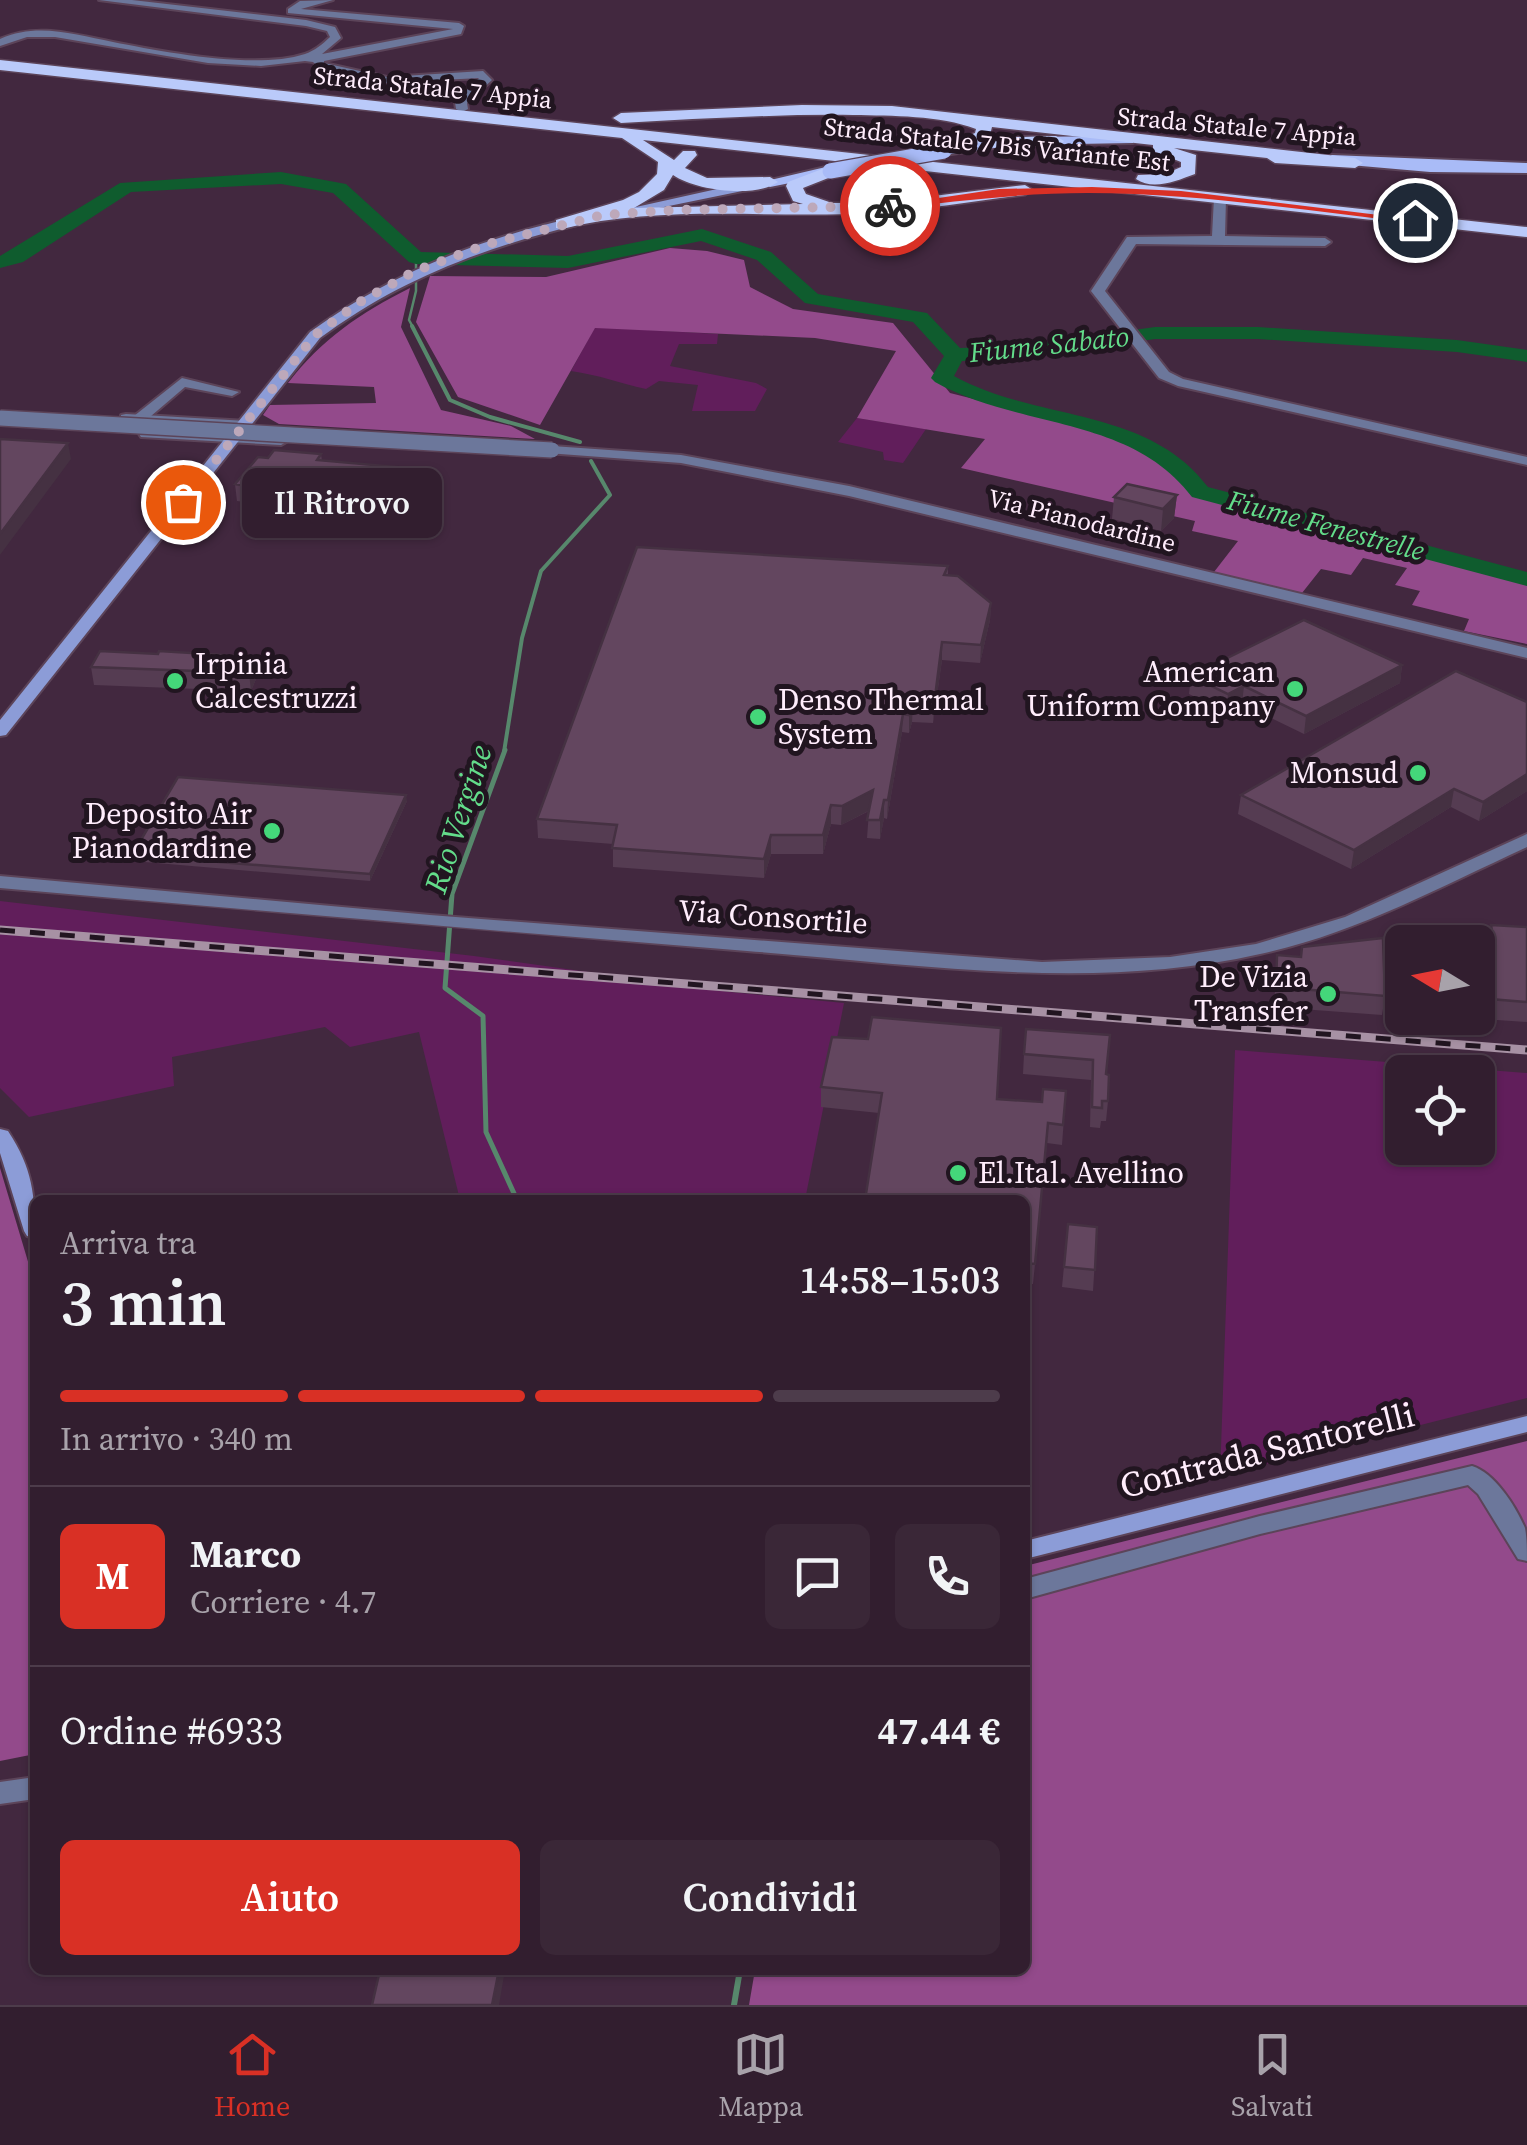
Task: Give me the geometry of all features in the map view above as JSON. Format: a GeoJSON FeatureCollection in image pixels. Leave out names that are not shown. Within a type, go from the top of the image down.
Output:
{"type":"FeatureCollection","features":[{"type":"Feature","properties":{"kind":"highway","name":"Strada Statale 7 Appia"},"geometry":{"type":"LineString","coordinates":[[0,63],[462,109]]}},
{"type":"Feature","properties":{"kind":"highway","name":"Strada Statale 7 Appia"},"geometry":{"type":"LineString","coordinates":[[0,63],[863,157]]}},
{"type":"Feature","properties":{"kind":"highway"},"geometry":{"type":"LineString","coordinates":[[462,109],[582,118],[892,111],[1292,156]]}},
{"type":"Feature","properties":{"kind":"highway","name":"Strada Statale 7 Bis Variante Est"},"geometry":{"type":"LineString","coordinates":[[462,109],[1181,194],[1527,230]]}},
{"type":"Feature","properties":{"kind":"highway"},"geometry":{"type":"LineString","coordinates":[[766,130],[775,120],[786,117],[861,113],[954,118],[984,127],[986,132],[974,142],[944,150]]}},
{"type":"Feature","properties":{"kind":"highway"},"geometry":{"type":"LineString","coordinates":[[720,114],[744,117],[781,141],[932,171],[949,182],[944,192],[924,199],[855,206],[808,201],[795,191],[794,186],[804,180],[830,171]]}},
{"type":"Feature","properties":{"kind":"highway"},"geometry":{"type":"LineString","coordinates":[[518,121],[624,137],[656,151],[666,160],[668,170],[657,190],[562,224]]}},
{"type":"Feature","properties":{"kind":"highway"},"geometry":{"type":"LineString","coordinates":[[898,158],[1147,180],[1180,175],[1191,164],[1182,154],[1150,146],[995,143]]}},
{"type":"Feature","properties":{"kind":"highway"},"geometry":{"type":"LineString","coordinates":[[770,182],[717,184],[688,178],[675,168],[688,156],[713,148],[804,153]]}},
{"type":"Feature","properties":{"kind":"highway"},"geometry":{"type":"LineString","coordinates":[[1355,162],[1243,156],[1210,162],[1200,170],[1209,181],[1230,187],[1458,220]]}},
{"type":"Feature","properties":{"kind":"highway","name":"Strada Statale 7 Bis Variante Est"},"geometry":{"type":"LineString","coordinates":[[863,157],[1527,230]]}},
{"type":"Feature","properties":{"kind":"highway"},"geometry":{"type":"LineString","coordinates":[[603,215],[678,210],[876,208],[1038,190],[1181,194]]}},
{"type":"Feature","properties":{"kind":"main road","name":"Strada Statale 7 Appia"},"geometry":{"type":"LineString","coordinates":[[770,182],[995,143],[1116,139],[1355,162],[1527,168]]}},
{"type":"Feature","properties":{"kind":"main road"},"geometry":{"type":"LineString","coordinates":[[0,731],[241,424],[315,335],[334,320],[415,271],[543,228],[770,182]]}},
{"type":"Feature","properties":{"kind":"main road"},"geometry":{"type":"LineString","coordinates":[[0,1136],[10,1151],[30,1215]]}},
{"type":"Feature","properties":{"kind":"main road","name":"Contrada Santorelli"},"geometry":{"type":"LineString","coordinates":[[1030,1549],[1527,1424]]}},
{"type":"Feature","properties":{"kind":"street"},"geometry":{"type":"LineString","coordinates":[[104,0],[306,23],[335,34],[333,42],[312,59]]}},
{"type":"Feature","properties":{"kind":"street"},"geometry":{"type":"LineString","coordinates":[[0,43],[17,35],[44,33],[205,57],[312,59],[432,38],[456,32],[459,26],[292,12],[300,4],[328,0]]}},
{"type":"Feature","properties":{"kind":"street"},"geometry":{"type":"LineString","coordinates":[[312,59],[326,68],[387,80],[482,74],[486,80],[461,102],[462,109]]}},
{"type":"Feature","properties":{"kind":"street"},"geometry":{"type":"LineString","coordinates":[[1218,240],[1220,198]]}},
{"type":"Feature","properties":{"kind":"street"},"geometry":{"type":"LineString","coordinates":[[1325,242],[1132,240],[1098,292],[1164,374],[1178,382],[1285,404],[1358,427],[1527,461]]}},
{"type":"Feature","properties":{"kind":"street"},"geometry":{"type":"LineString","coordinates":[[139,418],[182,382],[232,392]]}},
{"type":"Feature","properties":{"kind":"street"},"geometry":{"type":"LineString","coordinates":[[212,423],[253,410],[274,434]]}},
{"type":"Feature","properties":{"kind":"street"},"geometry":{"type":"LineString","coordinates":[[0,418],[191,437],[223,451],[274,434]]}},
{"type":"Feature","properties":{"kind":"street"},"geometry":{"type":"LineString","coordinates":[[0,418],[139,418],[241,424],[274,434],[560,456],[623,454]]}},
{"type":"Feature","properties":{"kind":"street"},"geometry":{"type":"LineString","coordinates":[[0,418],[623,454]]}},
{"type":"Feature","properties":{"kind":"street","name":"Via Pianodardine"},"geometry":{"type":"LineString","coordinates":[[623,454],[681,459],[849,491],[1527,653]]}},
{"type":"Feature","properties":{"kind":"street","name":"Via Consortile"},"geometry":{"type":"LineString","coordinates":[[0,882],[435,921],[432,920],[1042,968],[1170,963],[1258,949],[1352,921],[1527,840]]}},
{"type":"Feature","properties":{"kind":"street"},"geometry":{"type":"LineString","coordinates":[[1030,1587],[1260,1525],[1472,1475],[1487,1488],[1527,1552]]}},
{"type":"Feature","properties":{"kind":"street"},"geometry":{"type":"LineString","coordinates":[[0,1793],[30,1789]]}},
{"type":"Feature","properties":{"kind":"shaded area"},"geometry":{"type":"Polygon","coordinates":[[[670,248],[744,260],[750,287],[793,309],[893,323],[950,393],[1120,436],[1176,467],[1194,493],[1527,585],[1527,644],[1464,631],[1469,619],[1412,605],[1420,591],[1395,585],[1407,568],[1363,558],[1351,575],[1321,569],[1302,593],[1214,572],[1238,541],[1192,531],[1195,521],[961,468],[985,439],[857,418],[896,351],[815,338],[595,328],[540,425],[458,397],[416,322],[430,276],[546,277],[670,248]]]}},
{"type":"Feature","properties":{"kind":"shaded area"},"geometry":{"type":"Polygon","coordinates":[[[410,288],[401,327],[441,410],[511,426],[535,439],[279,424],[263,415],[270,405],[376,403],[374,387],[288,383],[343,328],[410,288]]]}},
{"type":"Feature","properties":{"kind":"shaded area"},"geometry":{"type":"Polygon","coordinates":[[[595,327],[718,334],[717,344],[679,344],[670,366],[756,383],[767,389],[755,411],[692,411],[698,385],[659,381],[646,389],[571,371],[595,327]]]}},
{"type":"Feature","properties":{"kind":"shaded area"},"geometry":{"type":"Polygon","coordinates":[[[857,418],[926,429],[903,463],[884,460],[883,452],[838,442],[857,418]]]}},
{"type":"Feature","properties":{"kind":"shaded area"},"geometry":{"type":"Polygon","coordinates":[[[0,901],[844,1003],[806,1195],[459,1195],[419,1032],[350,1047],[325,1027],[172,1057],[174,1086],[29,1117],[0,1088],[0,901]]]}},
{"type":"Feature","properties":{"kind":"shaded area"},"geometry":{"type":"Polygon","coordinates":[[[1235,1050],[1385,1062],[1385,1165],[1495,1165],[1495,1070],[1527,1073],[1527,1398],[1220,1476],[1235,1050]]]}},
{"type":"Feature","properties":{"kind":"shaded area"},"geometry":{"type":"Polygon","coordinates":[[[0,1168],[30,1268],[30,1755],[0,1761],[0,1168]]]}},
{"type":"Feature","properties":{"kind":"shaded area"},"geometry":{"type":"Polygon","coordinates":[[[1527,1441],[1527,2005],[749,2005],[754,1975],[1030,1975],[1030,1565],[1527,1441]]]}},
{"type":"Feature","properties":{"kind":"building"},"geometry":{"type":"Polygon","coordinates":[[[0,439],[68,443],[0,534],[0,439]]]}},
{"type":"Feature","properties":{"kind":"building"},"geometry":{"type":"Polygon","coordinates":[[[274,450],[321,454],[317,460],[430,470],[418,491],[368,490],[365,494],[305,489],[302,494],[235,484],[258,457],[268,458],[274,450]]]}},
{"type":"Feature","properties":{"kind":"building"},"geometry":{"type":"Polygon","coordinates":[[[1127,484],[1177,495],[1163,509],[1114,497],[1127,484]]]}},
{"type":"Feature","properties":{"kind":"building","name":"Denso Thermal System"},"geometry":{"type":"Polygon","coordinates":[[[637,547],[948,566],[944,575],[958,576],[991,603],[981,645],[942,642],[934,705],[913,704],[909,715],[903,714],[888,800],[884,800],[880,820],[867,820],[873,790],[842,806],[831,805],[823,835],[771,835],[764,859],[612,848],[617,825],[537,819],[637,547]]]}},
{"type":"Feature","properties":{"kind":"building","name":"American Uniform Company"},"geometry":{"type":"Polygon","coordinates":[[[1304,620],[1402,665],[1306,716],[1244,686],[1228,694],[1191,676],[1304,620]]]}},
{"type":"Feature","properties":{"kind":"building"},"geometry":{"type":"Polygon","coordinates":[[[100,651],[256,657],[249,673],[91,667],[100,651]]]}},
{"type":"Feature","properties":{"kind":"building","name":"Monsud"},"geometry":{"type":"Polygon","coordinates":[[[1456,671],[1527,702],[1527,774],[1483,802],[1454,789],[1354,850],[1241,795],[1456,671]]]}},
{"type":"Feature","properties":{"kind":"building","name":"Deposito Air Pianodardine"},"geometry":{"type":"Polygon","coordinates":[[[178,777],[406,795],[370,874],[132,855],[178,777]]]}},
{"type":"Feature","properties":{"kind":"building"},"geometry":{"type":"Polygon","coordinates":[[[1495,925],[1527,927],[1527,1002],[1495,999],[1495,925]]]}},
{"type":"Feature","properties":{"kind":"building"},"geometry":{"type":"Polygon","coordinates":[[[1383,938],[1385,996],[1276,987],[1277,955],[1301,957],[1302,947],[1383,938]]]}},
{"type":"Feature","properties":{"kind":"building","name":"El.Ital. Avellino"},"geometry":{"type":"Polygon","coordinates":[[[872,1017],[1001,1028],[997,1099],[1042,1102],[1043,1089],[1066,1091],[1063,1125],[1048,1123],[1035,1264],[1030,1264],[1030,1195],[866,1195],[882,1093],[821,1087],[832,1037],[868,1039],[872,1017]]]}},
{"type":"Feature","properties":{"kind":"building"},"geometry":{"type":"Polygon","coordinates":[[[1026,1029],[1110,1035],[1108,1101],[1102,1101],[1102,1108],[1092,1107],[1093,1060],[1024,1054],[1026,1029]]]}},
{"type":"Feature","properties":{"kind":"building"},"geometry":{"type":"Polygon","coordinates":[[[1068,1224],[1097,1227],[1095,1270],[1064,1267],[1068,1224]]]}},
{"type":"Feature","properties":{"kind":"building"},"geometry":{"type":"Polygon","coordinates":[[[379,1975],[498,1975],[492,2005],[372,2005],[379,1975]]]}},
{"type":"Feature","properties":{"kind":"waterway","name":"Fiume Sabato"},"geometry":{"type":"LineString","coordinates":[[0,262],[16,258],[127,187],[281,178],[339,188],[416,258],[568,262],[702,235],[764,256],[812,299],[920,317],[955,355]]}},
{"type":"Feature","properties":{"kind":"waterway","name":"Rio Vergine"},"geometry":{"type":"LineString","coordinates":[[414,329],[409,320],[416,291],[416,258]]}},
{"type":"Feature","properties":{"kind":"waterway","name":"Rio Vergine"},"geometry":{"type":"LineString","coordinates":[[412,326],[450,400],[490,417],[580,442]]}},
{"type":"Feature","properties":{"kind":"waterway","name":"Fiume Sabato"},"geometry":{"type":"LineString","coordinates":[[955,355],[1027,351],[1155,333],[1258,333],[1457,346],[1527,356]]}},
{"type":"Feature","properties":{"kind":"waterway","name":"Fiume Fenestrelle"},"geometry":{"type":"LineString","coordinates":[[955,355],[942,378],[984,399],[1133,438],[1160,451],[1183,469],[1200,492],[1527,579]]}},
{"type":"Feature","properties":{"kind":"waterway","name":"Rio Vergine"},"geometry":{"type":"LineString","coordinates":[[504,752],[522,638],[541,571],[610,495],[591,461]]}},
{"type":"Feature","properties":{"kind":"waterway","name":"Rio Vergine"},"geometry":{"type":"LineString","coordinates":[[505,750],[452,894],[445,988],[483,1016],[486,1132],[515,1195]]}},
{"type":"Feature","properties":{"kind":"waterway","name":"Rio Vergine"},"geometry":{"type":"LineString","coordinates":[[734,2005],[739,1975]]}},
{"type":"Feature","properties":{"kind":"railway"},"geometry":{"type":"LineString","coordinates":[[0,930],[1527,1050]]}},
{"type":"Feature","properties":{"kind":"way so far"},"geometry":{"type":"LineString","coordinates":[[183,502],[315,335],[360,302],[415,271],[488,244],[603,215],[890,206]]}},
{"type":"Feature","properties":{"kind":"place","name":"Il Ritrovo"},"geometry":{"type":"Point","coordinates":[183,502]}},
{"type":"Feature","properties":{"kind":"place","name":"Irpinia Calcestruzzi"},"geometry":{"type":"Point","coordinates":[175,681]}},
{"type":"Feature","properties":{"kind":"place","name":"American Uniform Company"},"geometry":{"type":"Point","coordinates":[1295,689]}},
{"type":"Feature","properties":{"kind":"place","name":"Denso Thermal System"},"geometry":{"type":"Point","coordinates":[758,717]}},
{"type":"Feature","properties":{"kind":"place","name":"Monsud"},"geometry":{"type":"Point","coordinates":[1418,773]}},
{"type":"Feature","properties":{"kind":"place","name":"Deposito Air Pianodardine"},"geometry":{"type":"Point","coordinates":[272,831]}},
{"type":"Feature","properties":{"kind":"place","name":"De Vizia Transfer"},"geometry":{"type":"Point","coordinates":[1328,994]}},
{"type":"Feature","properties":{"kind":"place","name":"El.Ital. Avellino"},"geometry":{"type":"Point","coordinates":[958,1173]}},
{"type":"Feature","properties":{"kind":"route"},"geometry":{"type":"LineString","coordinates":[[890,206],[999,192],[1092,190],[1181,194],[1415,220]]}}]}
